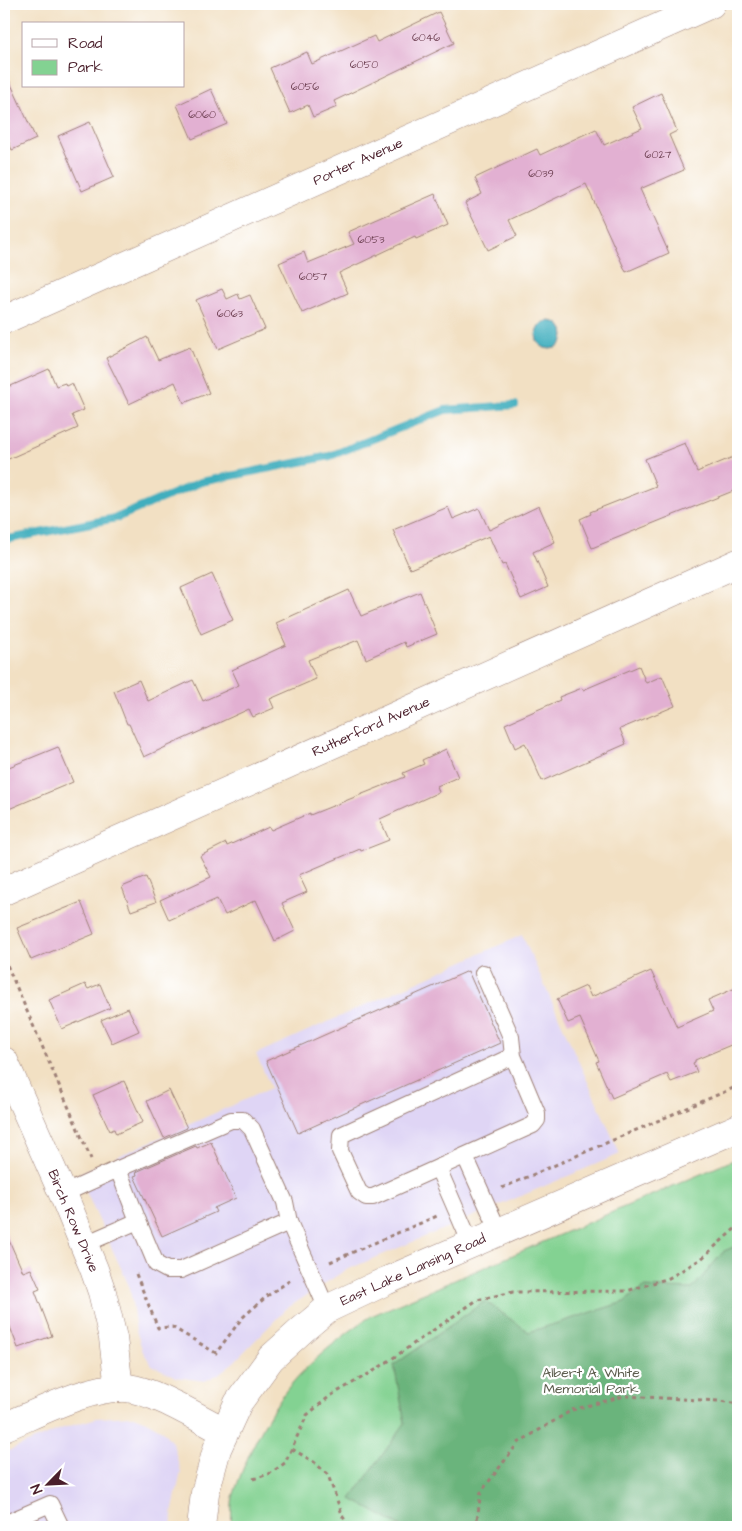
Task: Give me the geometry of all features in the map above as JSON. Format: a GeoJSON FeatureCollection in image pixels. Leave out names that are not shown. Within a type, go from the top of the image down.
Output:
{"type":"FeatureCollection","features":[{"type":"Feature","properties":{"kind":"street","name":"Porter Avenue"},"geometry":{"type":"LineString","coordinates":[[4,320],[712,4]]}},
{"type":"Feature","properties":{"kind":"street","name":"Rutherford Avenue"},"geometry":{"type":"LineString","coordinates":[[4,891],[738,563]]}},
{"type":"Feature","properties":{"kind":"street","name":"Birch Row Drive"},"geometry":{"type":"LineString","coordinates":[[4,1061],[85,1244],[102,1292],[115,1347],[119,1388]]}},
{"type":"Feature","properties":{"kind":"street","name":"East Lake Lansing Road"},"geometry":{"type":"LineString","coordinates":[[201,1527],[205,1493],[217,1449],[238,1403],[271,1358],[327,1309],[361,1292],[738,1128]]}},
{"type":"Feature","properties":{"kind":"street"},"geometry":{"type":"LineString","coordinates":[[4,1427],[90,1392],[128,1388],[152,1395],[224,1431]]}},
{"type":"Feature","properties":{"kind":"lane"},"geometry":{"type":"LineString","coordinates":[[483,973],[512,1037],[512,1056],[538,1113],[537,1120],[533,1125],[373,1197],[366,1197],[359,1192],[340,1151],[341,1135],[512,1056]]}},
{"type":"Feature","properties":{"kind":"lane"},"geometry":{"type":"LineString","coordinates":[[63,1194],[231,1120],[243,1120],[252,1129],[284,1202],[289,1222],[327,1309]]}},
{"type":"Feature","properties":{"kind":"lane"},"geometry":{"type":"LineString","coordinates":[[466,1156],[499,1232]]}},
{"type":"Feature","properties":{"kind":"lane"},"geometry":{"type":"LineString","coordinates":[[438,1168],[471,1244]]}},
{"type":"Feature","properties":{"kind":"lane"},"geometry":{"type":"LineString","coordinates":[[118,1169],[156,1264],[167,1270],[181,1270],[289,1222]]}},
{"type":"Feature","properties":{"kind":"lane"},"geometry":{"type":"LineString","coordinates":[[85,1244],[138,1221]]}},
{"type":"Feature","properties":{"kind":"lane"},"geometry":{"type":"LineString","coordinates":[[4,1524],[50,1504],[60,1527]]}},
{"type":"Feature","properties":{"kind":"path"},"geometry":{"type":"LineString","coordinates":[[253,1479],[270,1474],[285,1463],[307,1415],[330,1396],[377,1368],[477,1300],[513,1292],[627,1291],[669,1278],[701,1259],[738,1226]]}},
{"type":"Feature","properties":{"kind":"path"},"geometry":{"type":"LineString","coordinates":[[476,1527],[481,1492],[518,1442],[572,1410],[624,1396],[720,1400],[738,1404]]}},
{"type":"Feature","properties":{"kind":"path"},"geometry":{"type":"LineString","coordinates":[[292,1449],[314,1462],[328,1475],[343,1518],[350,1527]]}},
{"type":"Feature","properties":{"kind":"shaded area"},"geometry":{"type":"Polygon","coordinates":[[[522,935],[620,1154],[344,1271],[286,1309],[234,1362],[217,1375],[205,1381],[176,1377],[152,1365],[143,1352],[136,1330],[130,1288],[78,1174],[271,1088],[256,1054],[522,935]]]}},
{"type":"Feature","properties":{"kind":"shaded area"},"geometry":{"type":"Polygon","coordinates":[[[133,1416],[162,1430],[173,1444],[181,1472],[171,1527],[4,1527],[4,1453],[63,1428],[97,1418],[133,1416]]]}},
{"type":"Feature","properties":{"kind":"green space","name":"Albert A. White Memorial Park"},"geometry":{"type":"Polygon","coordinates":[[[738,1158],[738,1527],[231,1527],[232,1501],[238,1483],[256,1440],[279,1400],[288,1388],[327,1349],[360,1324],[371,1316],[738,1158]]]}},
{"type":"Feature","properties":{"kind":"green space","name":"Albert A. White Memorial Park"},"geometry":{"type":"Polygon","coordinates":[[[738,1245],[738,1527],[595,1527],[593,1525],[548,1527],[402,1527],[351,1499],[405,1423],[394,1365],[485,1301],[529,1332],[624,1302],[643,1287],[692,1289],[724,1251],[738,1245]]]}},
{"type":"Feature","properties":{"kind":"water"},"geometry":{"type":"Polygon","coordinates":[[[550,321],[560,325],[564,335],[560,345],[550,349],[540,345],[536,335],[540,325],[550,321]]]}},
{"type":"Feature","properties":{"kind":"building"},"geometry":{"type":"Polygon","coordinates":[[[439,12],[454,43],[334,101],[337,107],[313,117],[308,105],[290,113],[270,68],[307,52],[312,64],[374,36],[377,42],[439,12]]]}},
{"type":"Feature","properties":{"kind":"building"},"geometry":{"type":"Polygon","coordinates":[[[4,69],[36,139],[12,150],[4,132],[4,69]]]}},
{"type":"Feature","properties":{"kind":"building"},"geometry":{"type":"Polygon","coordinates":[[[211,89],[227,124],[192,139],[177,105],[211,89]]]}},
{"type":"Feature","properties":{"kind":"building"},"geometry":{"type":"Polygon","coordinates":[[[661,93],[677,131],[669,135],[684,170],[640,189],[669,253],[626,272],[586,184],[509,220],[517,236],[488,250],[465,203],[482,194],[475,178],[537,149],[540,155],[596,129],[604,145],[642,128],[632,107],[661,93]]]}},
{"type":"Feature","properties":{"kind":"building"},"geometry":{"type":"Polygon","coordinates":[[[90,122],[114,177],[82,191],[58,136],[90,122]]]}},
{"type":"Feature","properties":{"kind":"building"},"geometry":{"type":"Polygon","coordinates":[[[435,194],[448,225],[416,239],[415,237],[339,273],[348,293],[302,313],[279,263],[304,252],[308,263],[354,244],[348,232],[435,194]]]}},
{"type":"Feature","properties":{"kind":"building"},"geometry":{"type":"Polygon","coordinates":[[[222,289],[227,299],[238,294],[240,299],[250,295],[265,329],[218,349],[196,300],[222,289]]]}},
{"type":"Feature","properties":{"kind":"building"},"geometry":{"type":"Polygon","coordinates":[[[147,337],[158,360],[190,347],[209,393],[184,403],[175,382],[129,404],[106,358],[147,337]]]}},
{"type":"Feature","properties":{"kind":"building"},"geometry":{"type":"Polygon","coordinates":[[[49,369],[56,386],[65,383],[66,386],[72,383],[84,410],[72,415],[78,428],[4,461],[4,389],[49,369]]]}},
{"type":"Feature","properties":{"kind":"building"},"geometry":{"type":"Polygon","coordinates":[[[685,443],[697,472],[738,455],[738,489],[592,548],[580,519],[591,514],[590,512],[656,486],[645,459],[685,443]]]}},
{"type":"Feature","properties":{"kind":"building"},"geometry":{"type":"Polygon","coordinates":[[[539,506],[555,542],[533,552],[548,587],[521,599],[505,564],[502,565],[489,536],[410,569],[393,530],[448,507],[453,519],[479,508],[489,530],[539,506]]]}},
{"type":"Feature","properties":{"kind":"building"},"geometry":{"type":"Polygon","coordinates":[[[212,574],[233,620],[201,634],[181,588],[212,574]]]}},
{"type":"Feature","properties":{"kind":"building"},"geometry":{"type":"Polygon","coordinates":[[[349,590],[361,616],[420,592],[437,634],[406,647],[404,642],[366,659],[358,640],[308,660],[316,679],[270,699],[274,708],[253,717],[249,709],[144,757],[129,724],[127,724],[114,691],[139,680],[148,701],[193,680],[203,701],[239,685],[232,670],[286,645],[276,623],[349,590]]]}},
{"type":"Feature","properties":{"kind":"building"},"geometry":{"type":"Polygon","coordinates":[[[639,666],[646,683],[662,676],[675,706],[620,729],[626,744],[542,781],[525,743],[515,748],[505,724],[560,700],[559,697],[582,688],[583,690],[639,666]]]}},
{"type":"Feature","properties":{"kind":"building"},"geometry":{"type":"Polygon","coordinates":[[[58,747],[73,782],[4,811],[4,769],[58,747]]]}},
{"type":"Feature","properties":{"kind":"building"},"geometry":{"type":"Polygon","coordinates":[[[446,749],[458,777],[437,786],[439,792],[380,819],[389,840],[361,851],[360,849],[299,875],[307,892],[282,903],[295,931],[275,941],[256,900],[225,915],[217,899],[169,920],[160,900],[211,877],[200,856],[226,843],[227,846],[269,827],[271,830],[405,777],[403,773],[424,764],[422,760],[446,749]]]}},
{"type":"Feature","properties":{"kind":"building"},"geometry":{"type":"Polygon","coordinates":[[[146,877],[156,902],[131,911],[122,887],[146,877]]]}},
{"type":"Feature","properties":{"kind":"building"},"geometry":{"type":"Polygon","coordinates":[[[81,902],[94,934],[31,960],[17,928],[81,902]]]}},
{"type":"Feature","properties":{"kind":"building"},"geometry":{"type":"Polygon","coordinates":[[[468,971],[500,1043],[298,1133],[266,1061],[468,971]]]}},
{"type":"Feature","properties":{"kind":"building"},"geometry":{"type":"Polygon","coordinates":[[[651,971],[677,1027],[713,1011],[708,1000],[738,987],[738,1042],[695,1060],[693,1063],[697,1072],[671,1082],[667,1074],[612,1098],[596,1062],[599,1061],[580,1018],[568,1023],[557,999],[586,986],[591,997],[651,971]]]}},
{"type":"Feature","properties":{"kind":"building"},"geometry":{"type":"Polygon","coordinates":[[[85,984],[88,989],[100,984],[110,1008],[62,1029],[49,1000],[85,984]]]}},
{"type":"Feature","properties":{"kind":"building"},"geometry":{"type":"Polygon","coordinates":[[[128,1008],[139,1031],[112,1043],[101,1020],[128,1008]]]}},
{"type":"Feature","properties":{"kind":"building"},"geometry":{"type":"Polygon","coordinates":[[[124,1081],[143,1122],[116,1134],[114,1129],[110,1131],[93,1095],[124,1081]]]}},
{"type":"Feature","properties":{"kind":"building"},"geometry":{"type":"Polygon","coordinates":[[[169,1090],[187,1128],[164,1138],[147,1101],[169,1090]]]}},
{"type":"Feature","properties":{"kind":"building"},"geometry":{"type":"Polygon","coordinates":[[[211,1142],[236,1198],[214,1208],[216,1212],[162,1236],[134,1176],[137,1175],[136,1172],[196,1146],[197,1148],[211,1142]]]}},
{"type":"Feature","properties":{"kind":"building"},"geometry":{"type":"Polygon","coordinates":[[[4,1229],[23,1272],[31,1269],[40,1289],[35,1291],[52,1336],[18,1348],[4,1311],[4,1229]]]}},
{"type":"Feature","properties":{"kind":"waterway"},"geometry":{"type":"LineString","coordinates":[[4,540],[116,518],[201,482],[330,456],[445,410],[515,405]]}}]}
